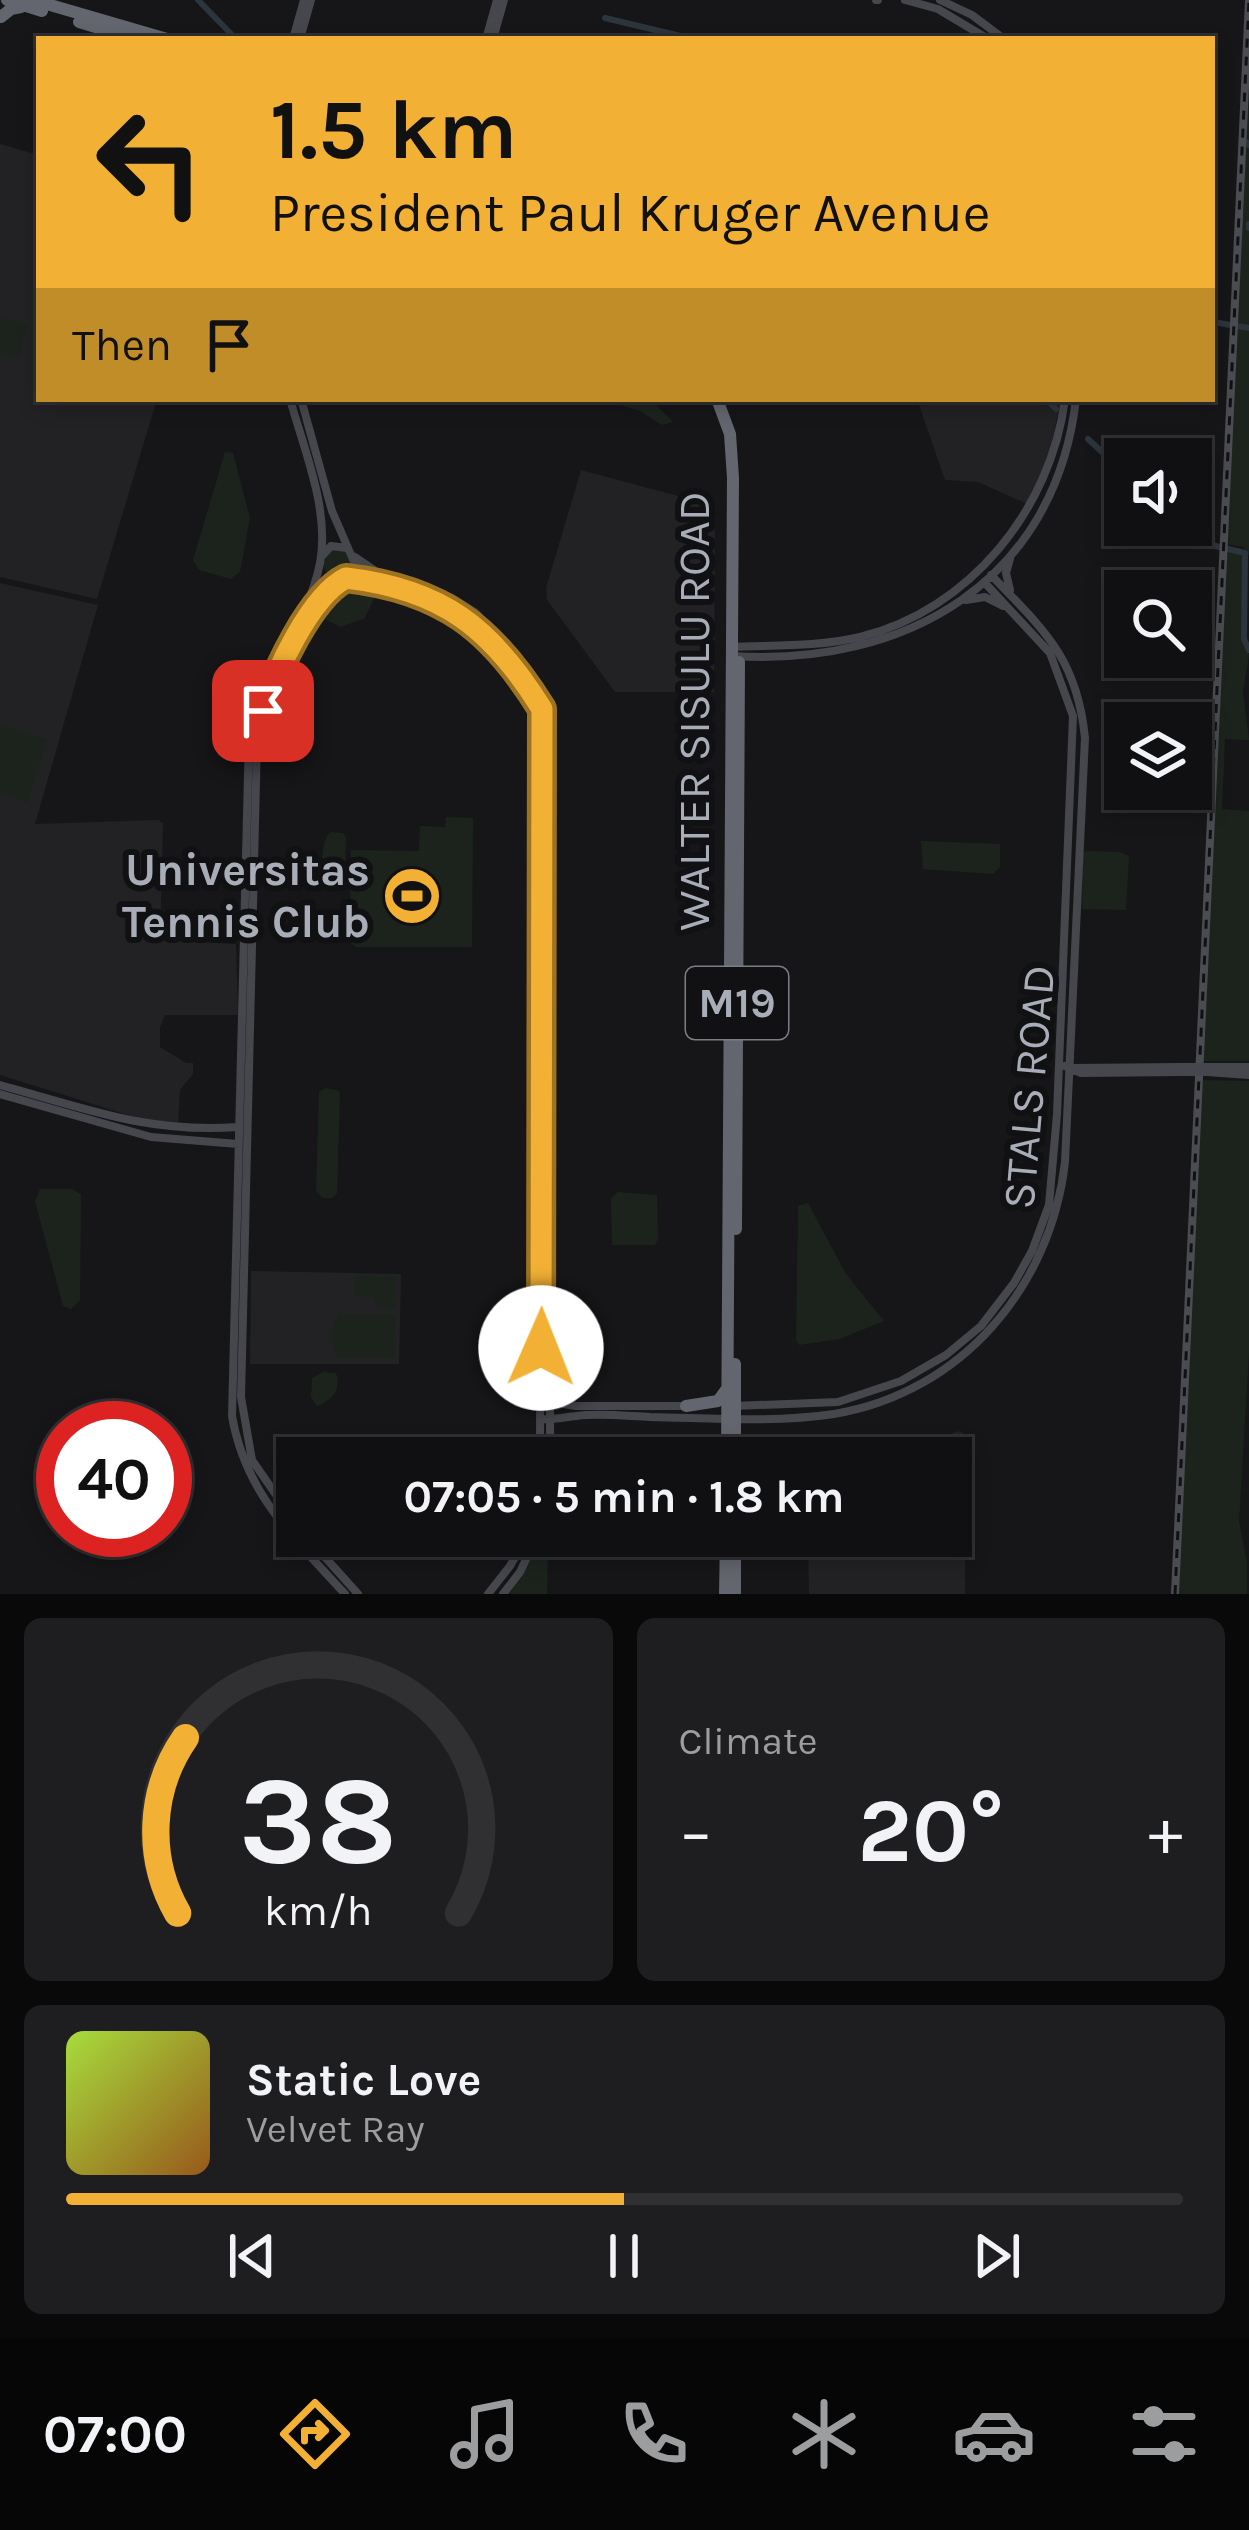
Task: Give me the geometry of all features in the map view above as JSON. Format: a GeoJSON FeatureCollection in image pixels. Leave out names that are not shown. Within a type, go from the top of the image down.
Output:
{"type":"FeatureCollection","features":[{"type":"Feature","properties":{"kind":"highway"},"geometry":{"type":"LineString","coordinates":[[7,0],[156,36]]}},
{"type":"Feature","properties":{"kind":"highway"},"geometry":{"type":"LineString","coordinates":[[1,17],[30,3],[126,36]]}},
{"type":"Feature","properties":{"kind":"highway"},"geometry":{"type":"LineString","coordinates":[[124,27],[145,36]]}},
{"type":"Feature","properties":{"kind":"highway","name":"WALTER SISULU ROAD"},"geometry":{"type":"LineString","coordinates":[[722,402],[735,445],[736,543],[731,1437]]}},
{"type":"Feature","properties":{"kind":"highway","name":"WALTER SISULU ROAD"},"geometry":{"type":"LineString","coordinates":[[731,1335],[727,1389],[731,1412]]}},
{"type":"Feature","properties":{"kind":"highway"},"geometry":{"type":"LineString","coordinates":[[686,1406],[718,1401],[727,1389]]}},
{"type":"Feature","properties":{"kind":"highway"},"geometry":{"type":"LineString","coordinates":[[725,1594],[728,1557]]}},
{"type":"Feature","properties":{"kind":"highway"},"geometry":{"type":"LineString","coordinates":[[732,1557],[735,1594]]}},
{"type":"Feature","properties":{"kind":"street"},"geometry":{"type":"LineString","coordinates":[[297,36],[308,0]]}},
{"type":"Feature","properties":{"kind":"street"},"geometry":{"type":"LineString","coordinates":[[490,36],[501,0]]}},
{"type":"Feature","properties":{"kind":"street"},"geometry":{"type":"LineString","coordinates":[[905,0],[938,9],[983,36]]}},
{"type":"Feature","properties":{"kind":"street"},"geometry":{"type":"LineString","coordinates":[[940,0],[972,15],[1000,36]]}},
{"type":"Feature","properties":{"kind":"street"},"geometry":{"type":"LineString","coordinates":[[291,402],[319,506],[324,574],[391,587],[462,614],[484,634],[542,709],[546,1215]]}},
{"type":"Feature","properties":{"kind":"street"},"geometry":{"type":"LineString","coordinates":[[303,402],[353,570],[320,599],[267,697],[259,730],[231,1396],[246,1470],[263,1499],[345,1594]]}},
{"type":"Feature","properties":{"kind":"street"},"geometry":{"type":"LineString","coordinates":[[1036,504],[1054,484],[1067,425],[1065,402]]}},
{"type":"Feature","properties":{"kind":"street"},"geometry":{"type":"LineString","coordinates":[[1013,597],[1006,573],[1075,402]]}},
{"type":"Feature","properties":{"kind":"street"},"geometry":{"type":"LineString","coordinates":[[308,465],[319,462]]}},
{"type":"Feature","properties":{"kind":"street"},"geometry":{"type":"LineString","coordinates":[[1042,480],[1054,484]]}},
{"type":"Feature","properties":{"kind":"street"},"geometry":{"type":"LineString","coordinates":[[1037,491],[1048,495]]}},
{"type":"Feature","properties":{"kind":"street"},"geometry":{"type":"LineString","coordinates":[[735,651],[807,646],[866,635],[920,614],[969,580],[1030,516]]}},
{"type":"Feature","properties":{"kind":"street"},"geometry":{"type":"LineString","coordinates":[[243,1128],[249,735],[266,679],[300,616],[320,560],[332,546],[350,552],[383,575],[450,597],[476,613],[551,709],[547,1437]]}},
{"type":"Feature","properties":{"kind":"street"},"geometry":{"type":"LineString","coordinates":[[735,651],[808,656],[856,650],[906,632],[962,601],[1016,547]]}},
{"type":"Feature","properties":{"kind":"street"},"geometry":{"type":"LineString","coordinates":[[987,577],[991,558]]}},
{"type":"Feature","properties":{"kind":"street"},"geometry":{"type":"LineString","coordinates":[[969,580],[987,577]]}},
{"type":"Feature","properties":{"kind":"street","name":"STALS ROAD"},"geometry":{"type":"LineString","coordinates":[[731,1412],[818,1404],[871,1393],[915,1374],[966,1340],[1003,1299],[1032,1251],[1048,1205],[1067,1000],[1082,707],[1072,673],[1055,642],[987,577]]}},
{"type":"Feature","properties":{"kind":"street","name":"STALS ROAD"},"geometry":{"type":"LineString","coordinates":[[987,577],[1050,653],[1073,716],[1078,760]]}},
{"type":"Feature","properties":{"kind":"street"},"geometry":{"type":"LineString","coordinates":[[962,601],[985,597],[1014,614]]}},
{"type":"Feature","properties":{"kind":"street"},"geometry":{"type":"LineString","coordinates":[[1061,677],[1072,673]]}},
{"type":"Feature","properties":{"kind":"street","name":"STALS ROAD"},"geometry":{"type":"LineString","coordinates":[[731,1412],[836,1413],[874,1403],[939,1372],[983,1338],[1028,1281],[1053,1225],[1066,1162],[1067,1000]]}},
{"type":"Feature","properties":{"kind":"street"},"geometry":{"type":"LineString","coordinates":[[1070,1037],[1076,1060],[1098,1066]]}},
{"type":"Feature","properties":{"kind":"street"},"geometry":{"type":"LineString","coordinates":[[1060,1055],[1069,1069],[1081,1073],[1182,1069]]}},
{"type":"Feature","properties":{"kind":"street"},"geometry":{"type":"LineString","coordinates":[[1058,1114],[1063,1074],[1069,1069],[1249,1071]]}},
{"type":"Feature","properties":{"kind":"street"},"geometry":{"type":"LineString","coordinates":[[1068,1092],[1072,1078],[1081,1073]]}},
{"type":"Feature","properties":{"kind":"street"},"geometry":{"type":"LineString","coordinates":[[0,1085],[160,1128],[243,1128]]}},
{"type":"Feature","properties":{"kind":"street"},"geometry":{"type":"LineString","coordinates":[[0,1094],[138,1135],[241,1147]]}},
{"type":"Feature","properties":{"kind":"street"},"geometry":{"type":"LineString","coordinates":[[241,1147],[241,1439],[276,1496]]}},
{"type":"Feature","properties":{"kind":"street"},"geometry":{"type":"LineString","coordinates":[[545,1400],[576,1406],[686,1406],[731,1412]]}},
{"type":"Feature","properties":{"kind":"street"},"geometry":{"type":"LineString","coordinates":[[545,1420],[731,1412]]}},
{"type":"Feature","properties":{"kind":"street"},"geometry":{"type":"LineString","coordinates":[[543,1437],[545,1420]]}},
{"type":"Feature","properties":{"kind":"street"},"geometry":{"type":"LineString","coordinates":[[325,1557],[358,1594]]}},
{"type":"Feature","properties":{"kind":"street"},"geometry":{"type":"LineString","coordinates":[[488,1594],[516,1557]]}},
{"type":"Feature","properties":{"kind":"street"},"geometry":{"type":"LineString","coordinates":[[503,1594],[527,1557]]}},
{"type":"Feature","properties":{"kind":"shaded area"},"geometry":{"type":"Polygon","coordinates":[[[1249,58],[1249,556],[1244,547],[1226,544],[1249,58]]]}},
{"type":"Feature","properties":{"kind":"shaded area"},"geometry":{"type":"Polygon","coordinates":[[[0,144],[36,154],[36,402],[156,402],[97,599],[0,577],[0,144]]]}},
{"type":"Feature","properties":{"kind":"shaded area"},"geometry":{"type":"Polygon","coordinates":[[[0,316],[28,324],[18,358],[0,353],[0,316]]]}},
{"type":"Feature","properties":{"kind":"shaded area"},"geometry":{"type":"Polygon","coordinates":[[[611,402],[653,402],[673,422],[662,425],[640,411],[611,402]]]}},
{"type":"Feature","properties":{"kind":"shaded area"},"geometry":{"type":"Polygon","coordinates":[[[918,402],[1060,402],[1049,457],[1027,504],[978,482],[945,480],[918,402]]]}},
{"type":"Feature","properties":{"kind":"shaded area"},"geometry":{"type":"Polygon","coordinates":[[[225,452],[233,453],[250,518],[240,572],[231,579],[199,570],[193,560],[225,452]]]}},
{"type":"Feature","properties":{"kind":"shaded area"},"geometry":{"type":"Polygon","coordinates":[[[581,470],[708,504],[715,515],[714,692],[615,692],[547,600],[546,588],[581,470]]]}},
{"type":"Feature","properties":{"kind":"shaded area"},"geometry":{"type":"Polygon","coordinates":[[[337,549],[347,553],[351,563],[347,573],[337,577],[327,573],[323,563],[327,553],[337,549]]]}},
{"type":"Feature","properties":{"kind":"shaded area"},"geometry":{"type":"Polygon","coordinates":[[[1226,549],[1240,552],[1245,560],[1242,640],[1249,654],[1243,692],[1249,740],[1225,739],[1222,809],[1249,811],[1249,1061],[1202,1061],[1226,549]]]}},
{"type":"Feature","properties":{"kind":"shaded area"},"geometry":{"type":"Polygon","coordinates":[[[0,583],[98,605],[35,824],[158,820],[163,823],[160,940],[236,944],[238,1015],[165,1015],[160,1027],[160,1047],[193,1063],[193,1074],[180,1090],[178,1124],[154,1123],[0,1075],[0,583]]]}},
{"type":"Feature","properties":{"kind":"shaded area"},"geometry":{"type":"Polygon","coordinates":[[[343,584],[379,588],[365,618],[341,627],[316,615],[322,601],[343,584]]]}},
{"type":"Feature","properties":{"kind":"shaded area"},"geometry":{"type":"Polygon","coordinates":[[[0,724],[47,739],[27,802],[0,793],[0,724]]]}},
{"type":"Feature","properties":{"kind":"shaded area","name":"Universitas Tennis Club"},"geometry":{"type":"Polygon","coordinates":[[[446,817],[473,818],[472,947],[356,947],[350,942],[351,850],[419,851],[420,826],[445,827],[446,817]]]}},
{"type":"Feature","properties":{"kind":"shaded area"},"geometry":{"type":"Polygon","coordinates":[[[330,832],[346,837],[345,878],[327,880],[325,875],[323,849],[330,832]]]}},
{"type":"Feature","properties":{"kind":"shaded area"},"geometry":{"type":"Polygon","coordinates":[[[921,841],[1000,844],[1000,867],[993,874],[923,869],[921,841]]]}},
{"type":"Feature","properties":{"kind":"shaded area"},"geometry":{"type":"Polygon","coordinates":[[[1083,853],[1129,856],[1126,910],[1082,909],[1083,853]]]}},
{"type":"Feature","properties":{"kind":"shaded area"},"geometry":{"type":"Polygon","coordinates":[[[1201,1080],[1249,1081],[1249,1352],[1239,1521],[1247,1594],[1177,1594],[1201,1080]]]}},
{"type":"Feature","properties":{"kind":"shaded area"},"geometry":{"type":"Polygon","coordinates":[[[326,1088],[339,1091],[340,1096],[337,1193],[332,1198],[323,1198],[316,1191],[319,1092],[326,1088]]]}},
{"type":"Feature","properties":{"kind":"shaded area"},"geometry":{"type":"Polygon","coordinates":[[[40,1189],[72,1189],[81,1194],[80,1301],[71,1309],[63,1306],[35,1201],[40,1189]]]}},
{"type":"Feature","properties":{"kind":"shaded area"},"geometry":{"type":"Polygon","coordinates":[[[618,1192],[657,1195],[655,1245],[612,1245],[611,1199],[618,1192]]]}},
{"type":"Feature","properties":{"kind":"shaded area"},"geometry":{"type":"Polygon","coordinates":[[[808,1203],[846,1274],[884,1321],[839,1339],[799,1345],[798,1206],[808,1203]]]}},
{"type":"Feature","properties":{"kind":"shaded area"},"geometry":{"type":"Polygon","coordinates":[[[251,1271],[401,1274],[399,1364],[250,1364],[251,1271]]]}},
{"type":"Feature","properties":{"kind":"shaded area"},"geometry":{"type":"Polygon","coordinates":[[[355,1276],[396,1277],[395,1309],[375,1308],[375,1297],[354,1296],[355,1276]]]}},
{"type":"Feature","properties":{"kind":"shaded area"},"geometry":{"type":"Polygon","coordinates":[[[338,1314],[396,1314],[396,1358],[336,1358],[331,1335],[338,1314]]]}},
{"type":"Feature","properties":{"kind":"shaded area"},"geometry":{"type":"Polygon","coordinates":[[[323,1372],[336,1373],[338,1384],[331,1398],[317,1406],[311,1397],[312,1378],[323,1372]]]}},
{"type":"Feature","properties":{"kind":"shaded area"},"geometry":{"type":"Polygon","coordinates":[[[531,1557],[548,1557],[547,1594],[506,1594],[531,1557]]]}},
{"type":"Feature","properties":{"kind":"shaded area"},"geometry":{"type":"Polygon","coordinates":[[[808,1557],[965,1557],[965,1594],[809,1594],[808,1557]]]}},
{"type":"Feature","properties":{"kind":"waterway"},"geometry":{"type":"LineString","coordinates":[[198,0],[233,36]]}},
{"type":"Feature","properties":{"kind":"waterway"},"geometry":{"type":"LineString","coordinates":[[605,18],[680,36]]}},
{"type":"Feature","properties":{"kind":"waterway"},"geometry":{"type":"LineString","coordinates":[[1244,140],[1249,145]]}},
{"type":"Feature","properties":{"kind":"waterway"},"geometry":{"type":"LineString","coordinates":[[1219,323],[1249,328]]}},
{"type":"Feature","properties":{"kind":"waterway"},"geometry":{"type":"LineString","coordinates":[[1049,402],[1056,409]]}},
{"type":"Feature","properties":{"kind":"waterway"},"geometry":{"type":"LineString","coordinates":[[1088,439],[1104,454]]}},
{"type":"Feature","properties":{"kind":"waterway"},"geometry":{"type":"LineString","coordinates":[[1212,545],[1245,553],[1244,639],[1249,650]]}},
{"type":"Feature","properties":{"kind":"railway"},"geometry":{"type":"LineString","coordinates":[[1175,1594],[1249,0]]}},
{"type":"Feature","properties":{"kind":"place","name":"Universitas Tennis Club"},"geometry":{"type":"Point","coordinates":[412,896]}},
{"type":"Feature","properties":{"kind":"route"},"geometry":{"type":"LineString","coordinates":[[263,711],[320,599],[346,578],[391,587],[462,614],[484,634],[542,709],[541,1348]]}}]}
